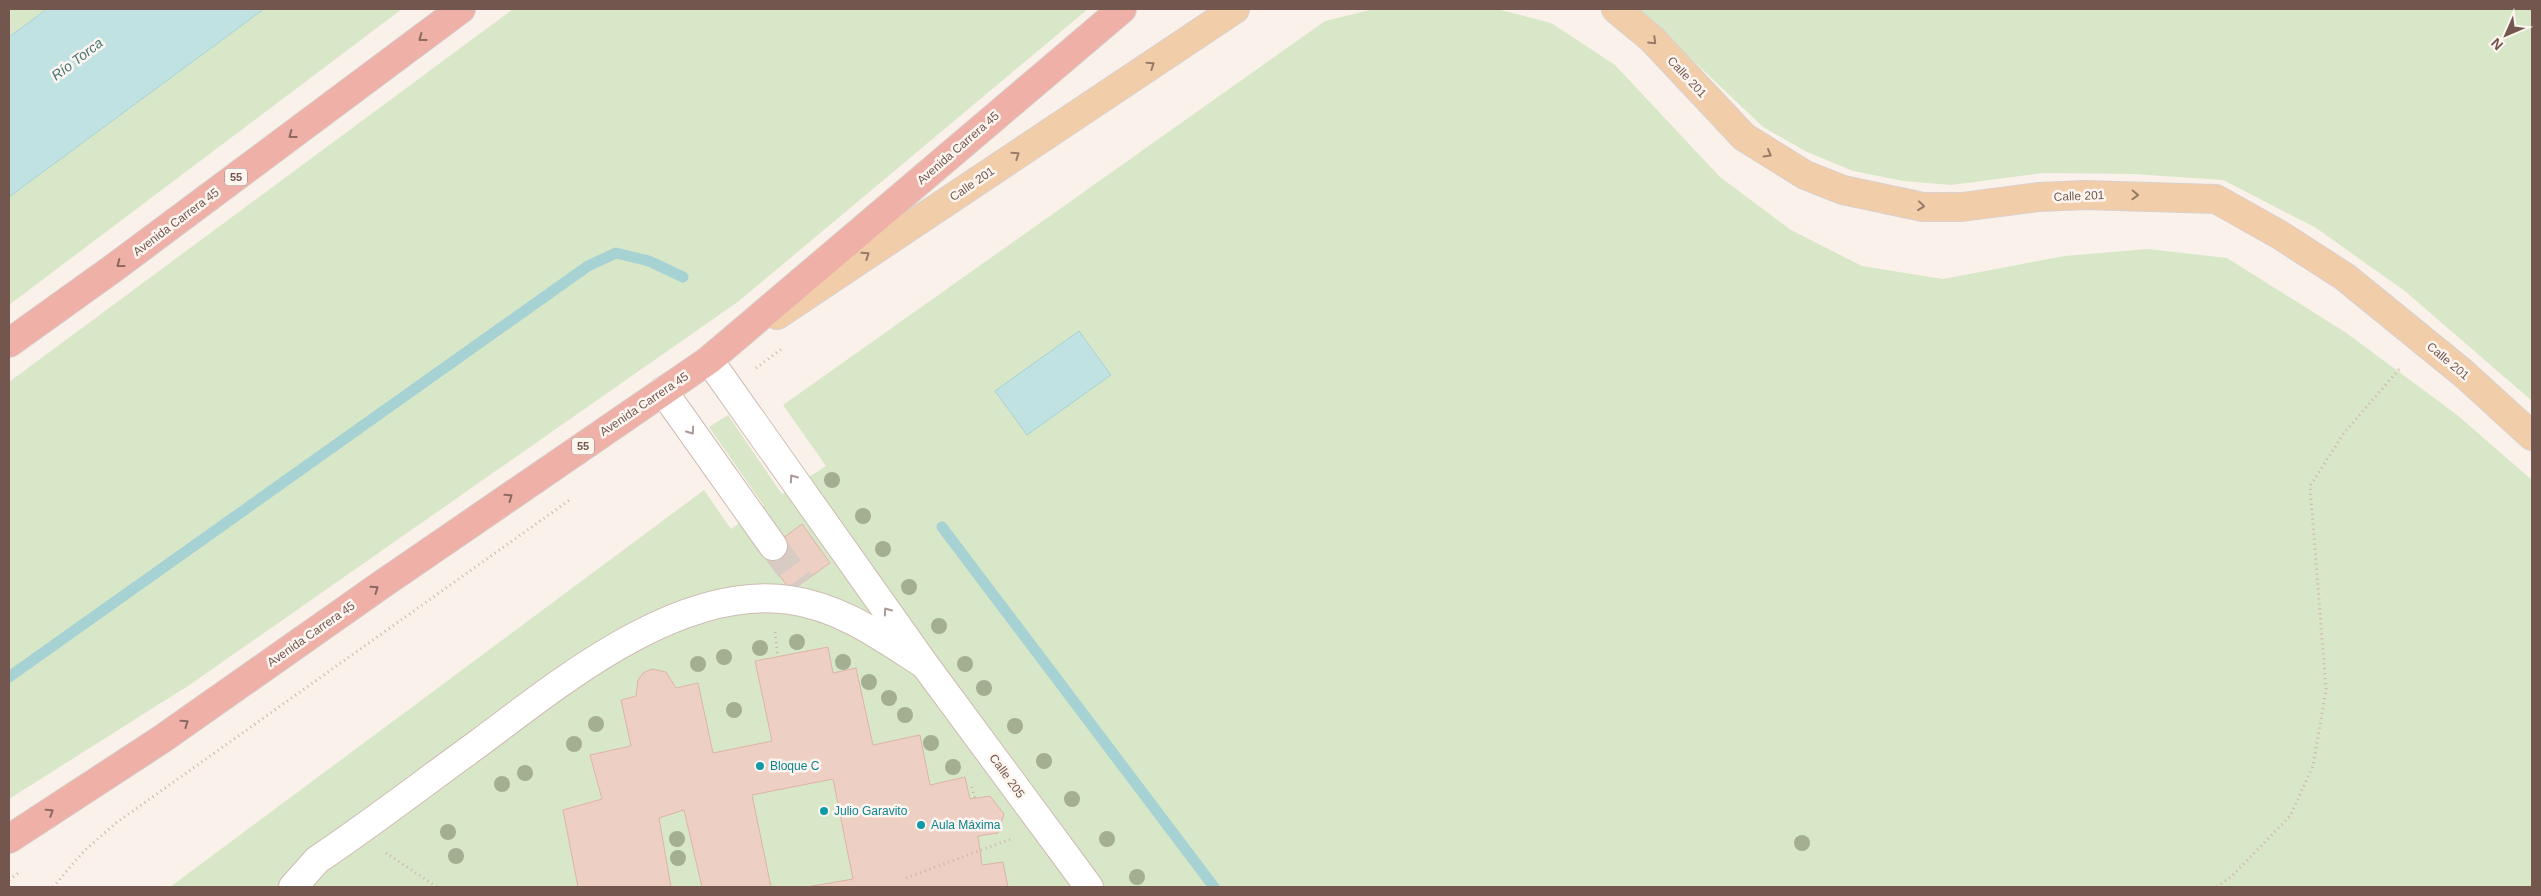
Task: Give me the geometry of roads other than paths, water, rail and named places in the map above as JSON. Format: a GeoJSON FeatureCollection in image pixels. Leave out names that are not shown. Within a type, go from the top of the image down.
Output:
{"type":"FeatureCollection","features":[{"type":"Feature","properties":{"kind":"highway","name":"Avenida Carrera 45"},"geometry":{"type":"LineString","coordinates":[[9,343],[115,267],[461,9]]}},
{"type":"Feature","properties":{"kind":"highway","name":"Avenida Carrera 45"},"geometry":{"type":"LineString","coordinates":[[9,839],[162,739],[709,360],[1122,9]]}},
{"type":"Feature","properties":{"kind":"main road","name":"Calle 201"},"geometry":{"type":"LineString","coordinates":[[709,360],[1235,9]]}},
{"type":"Feature","properties":{"kind":"main road","name":"Calle 201"},"geometry":{"type":"LineString","coordinates":[[1616,9],[1652,39],[1744,138],[1805,175],[1843,190],[1884,201],[1933,207],[1962,208],[2038,197],[2085,195],[2216,199],[2280,235],[2345,277],[2429,345],[2532,436]]}},
{"type":"Feature","properties":{"kind":"lane","name":"Calle 205"},"geometry":{"type":"LineString","coordinates":[[709,360],[925,665],[1089,887]]}},
{"type":"Feature","properties":{"kind":"lane"},"geometry":{"type":"LineString","coordinates":[[663,391],[773,546]]}},
{"type":"Feature","properties":{"kind":"lane"},"geometry":{"type":"LineString","coordinates":[[293,887],[317,860],[576,670],[634,637],[702,608],[754,598],[790,600],[808,595],[858,622],[925,665]]}},
{"type":"Feature","properties":{"kind":"water","name":"Río Torca"},"geometry":{"type":"Polygon","coordinates":[[[47,9],[264,9],[9,197],[9,37],[47,9]]]}},
{"type":"Feature","properties":{"kind":"water"},"geometry":{"type":"Polygon","coordinates":[[[1079,331],[1111,375],[1027,435],[995,391],[1079,331]]]}},
{"type":"Feature","properties":{"kind":"waterway"},"geometry":{"type":"LineString","coordinates":[[9,677],[588,266],[616,253],[649,261],[683,277]]}},
{"type":"Feature","properties":{"kind":"waterway"},"geometry":{"type":"LineString","coordinates":[[942,527],[1214,887]]}},
{"type":"Feature","properties":{"kind":"tunnel"},"geometry":{"type":"LineString","coordinates":[[773,546],[801,584]]}},
{"type":"Feature","properties":{"kind":"place","name":"Bloque C"},"geometry":{"type":"Point","coordinates":[760,766]}},
{"type":"Feature","properties":{"kind":"place","name":"Julio Garavito"},"geometry":{"type":"Point","coordinates":[824,811]}},
{"type":"Feature","properties":{"kind":"place","name":"Aula Máxima"},"geometry":{"type":"Point","coordinates":[921,825]}}]}
